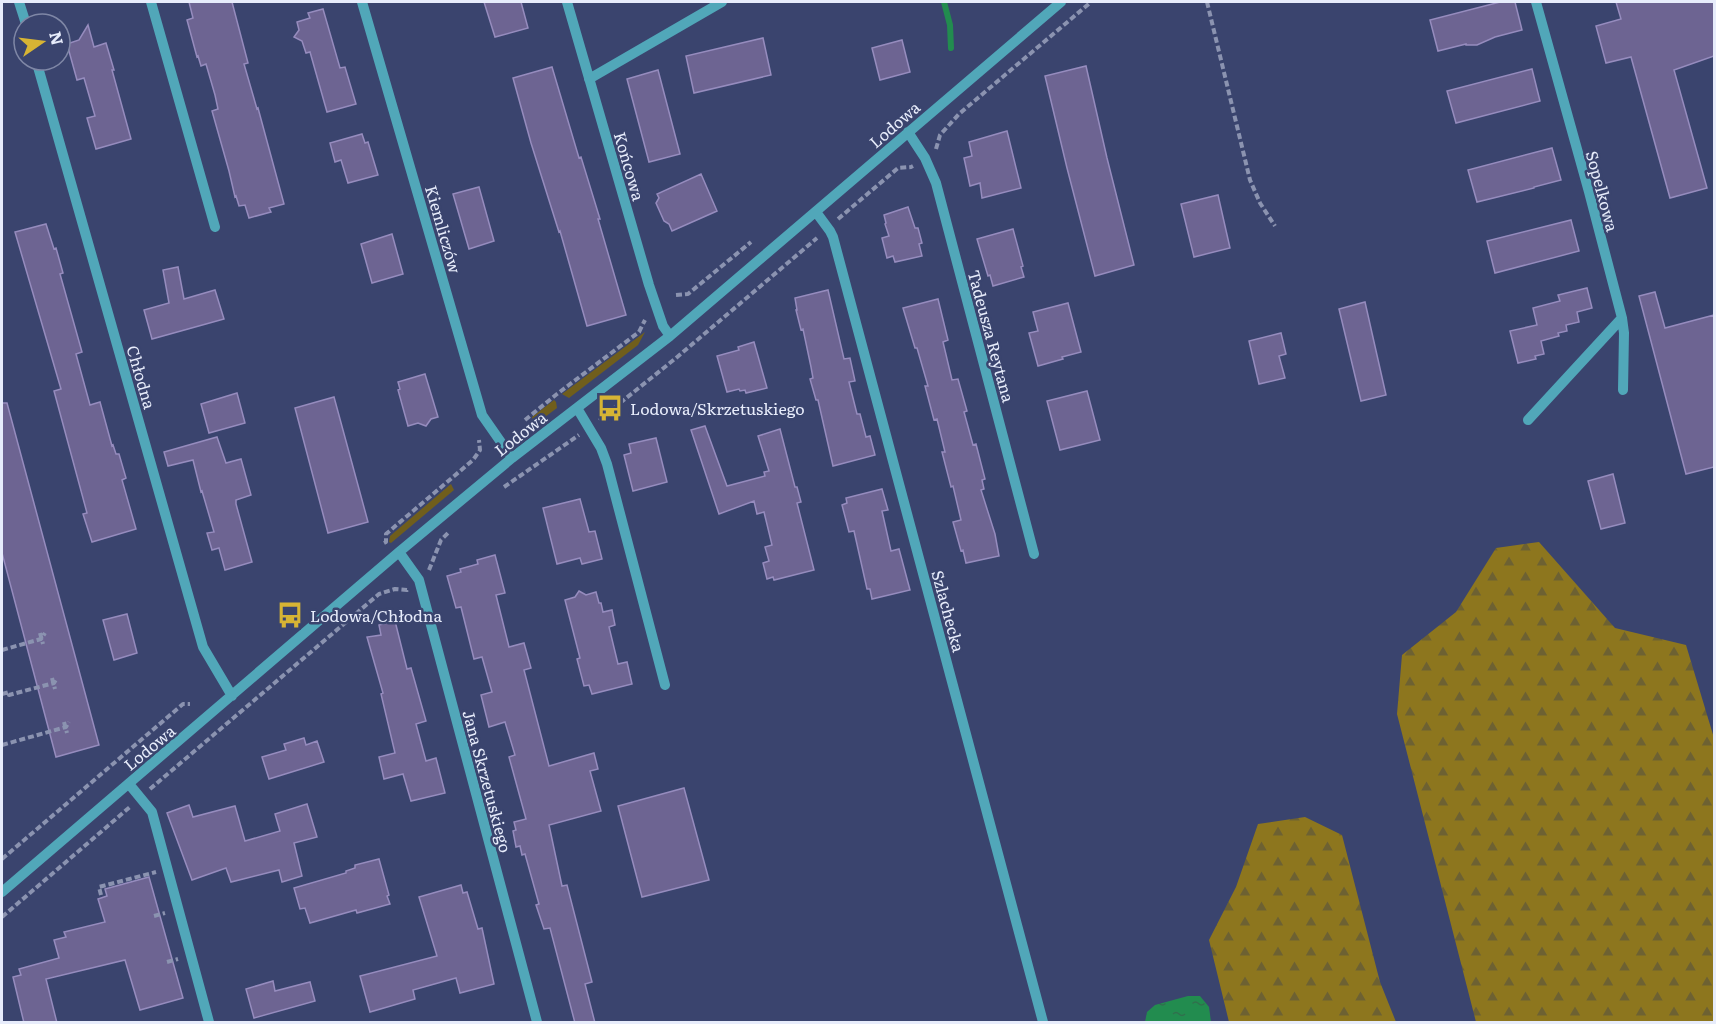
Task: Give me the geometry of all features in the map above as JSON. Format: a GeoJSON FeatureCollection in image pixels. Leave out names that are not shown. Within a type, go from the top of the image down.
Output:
{"type":"FeatureCollection","features":[{"type":"Feature","properties":{"kind":"street"},"geometry":{"type":"LineString","coordinates":[[151,2],[215,227]]}},
{"type":"Feature","properties":{"kind":"street","name":"Kiemliczów"},"geometry":{"type":"LineString","coordinates":[[362,2],[482,415],[512,458]]}},
{"type":"Feature","properties":{"kind":"street","name":"Końcowa"},"geometry":{"type":"LineString","coordinates":[[567,2],[649,285],[663,326],[670,336]]}},
{"type":"Feature","properties":{"kind":"street"},"geometry":{"type":"LineString","coordinates":[[589,79],[722,2]]}},
{"type":"Feature","properties":{"kind":"street","name":"Lodowa"},"geometry":{"type":"LineString","coordinates":[[2,892],[399,552],[512,458],[670,336],[1061,2]]}},
{"type":"Feature","properties":{"kind":"street","name":"Sopelkowa"},"geometry":{"type":"LineString","coordinates":[[1536,2],[1622,318],[1623,390]]}},
{"type":"Feature","properties":{"kind":"street","name":"Chłodna"},"geometry":{"type":"LineString","coordinates":[[39,72],[202,646],[232,696]]}},
{"type":"Feature","properties":{"kind":"street","name":"Tadeusza Reytana"},"geometry":{"type":"LineString","coordinates":[[908,132],[925,158],[936,183],[1034,554]]}},
{"type":"Feature","properties":{"kind":"street","name":"Szlachecka"},"geometry":{"type":"LineString","coordinates":[[816,212],[833,237],[1043,1023]]}},
{"type":"Feature","properties":{"kind":"street"},"geometry":{"type":"LineString","coordinates":[[1528,420],[1622,318]]}},
{"type":"Feature","properties":{"kind":"street"},"geometry":{"type":"LineString","coordinates":[[577,408],[602,448],[665,685]]}},
{"type":"Feature","properties":{"kind":"street","name":"Jana Skrzetuskiego"},"geometry":{"type":"LineString","coordinates":[[399,552],[419,580],[537,1023]]}},
{"type":"Feature","properties":{"kind":"street"},"geometry":{"type":"LineString","coordinates":[[129,784],[152,812],[209,1023]]}},
{"type":"Feature","properties":{"kind":"path"},"geometry":{"type":"LineString","coordinates":[[935,152],[940,135],[959,114],[1091,2]]}},
{"type":"Feature","properties":{"kind":"path"},"geometry":{"type":"LineString","coordinates":[[1207,2],[1250,180],[1260,203],[1275,226]]}},
{"type":"Feature","properties":{"kind":"path"},"geometry":{"type":"LineString","coordinates":[[500,490],[590,427],[676,358],[898,168],[911,168],[914,165]]}},
{"type":"Feature","properties":{"kind":"path"},"geometry":{"type":"LineString","coordinates":[[676,295],[688,294],[751,242]]}},
{"type":"Feature","properties":{"kind":"path"},"geometry":{"type":"LineString","coordinates":[[525,420],[639,332],[645,317]]}},
{"type":"Feature","properties":{"kind":"path"},"geometry":{"type":"LineString","coordinates":[[376,549],[386,542],[386,534],[473,460],[480,450],[479,440]]}},
{"type":"Feature","properties":{"kind":"path"},"geometry":{"type":"LineString","coordinates":[[425,575],[428,573],[441,540],[457,525]]}},
{"type":"Feature","properties":{"kind":"path"},"geometry":{"type":"LineString","coordinates":[[2,917],[374,597],[395,589],[409,589]]}},
{"type":"Feature","properties":{"kind":"path"},"geometry":{"type":"LineString","coordinates":[[41,639],[43,633]]}},
{"type":"Feature","properties":{"kind":"path"},"geometry":{"type":"LineString","coordinates":[[41,639],[45,643]]}},
{"type":"Feature","properties":{"kind":"path"},"geometry":{"type":"LineString","coordinates":[[2,650],[41,639]]}},
{"type":"Feature","properties":{"kind":"path"},"geometry":{"type":"LineString","coordinates":[[55,678],[54,683],[57,688]]}},
{"type":"Feature","properties":{"kind":"path"},"geometry":{"type":"LineString","coordinates":[[2,694],[9,692],[9,695],[54,683]]}},
{"type":"Feature","properties":{"kind":"path"},"geometry":{"type":"LineString","coordinates":[[2,859],[183,704],[190,704]]}},
{"type":"Feature","properties":{"kind":"path"},"geometry":{"type":"LineString","coordinates":[[67,722],[66,727],[69,732]]}},
{"type":"Feature","properties":{"kind":"path"},"geometry":{"type":"LineString","coordinates":[[2,745],[66,727]]}},
{"type":"Feature","properties":{"kind":"path"},"geometry":{"type":"LineString","coordinates":[[101,895],[99,887],[156,873]]}},
{"type":"Feature","properties":{"kind":"path"},"geometry":{"type":"LineString","coordinates":[[154,916],[167,912]]}},
{"type":"Feature","properties":{"kind":"path"},"geometry":{"type":"LineString","coordinates":[[167,962],[181,959]]}},
{"type":"Feature","properties":{"kind":"green space"},"geometry":{"type":"Polygon","coordinates":[[[645,332],[638,345],[569,398],[562,394],[645,332]]]}},
{"type":"Feature","properties":{"kind":"green space"},"geometry":{"type":"Polygon","coordinates":[[[554,400],[557,408],[534,425],[532,417],[554,400]]]}},
{"type":"Feature","properties":{"kind":"green space"},"geometry":{"type":"Polygon","coordinates":[[[451,484],[454,490],[391,543],[389,542],[390,536],[451,484]]]}},
{"type":"Feature","properties":{"kind":"green space"},"geometry":{"type":"Polygon","coordinates":[[[1539,542],[1615,628],[1686,645],[1714,738],[1714,1022],[1476,1022],[1397,714],[1402,655],[1456,612],[1496,548],[1539,542]]]}},
{"type":"Feature","properties":{"kind":"green space"},"geometry":{"type":"Polygon","coordinates":[[[1305,817],[1342,835],[1380,982],[1396,1022],[1229,1022],[1209,940],[1236,887],[1258,824],[1305,817]]]}},
{"type":"Feature","properties":{"kind":"water"},"geometry":{"type":"Polygon","coordinates":[[[1188,996],[1200,996],[1209,1007],[1211,1022],[1145,1022],[1147,1012],[1155,1005],[1188,996]]]}},
{"type":"Feature","properties":{"kind":"building"},"geometry":{"type":"Polygon","coordinates":[[[189,2],[232,2],[248,63],[244,64],[284,204],[269,208],[271,212],[249,218],[245,205],[239,206],[235,197],[212,111],[218,109],[215,95],[206,64],[201,66],[197,57],[187,20],[193,18],[189,2]]]}},
{"type":"Feature","properties":{"kind":"building"},"geometry":{"type":"Polygon","coordinates":[[[484,2],[521,2],[528,28],[495,37],[484,2]]]}},
{"type":"Feature","properties":{"kind":"building"},"geometry":{"type":"Polygon","coordinates":[[[1500,2],[1515,2],[1522,30],[1495,37],[1477,45],[1466,44],[1438,51],[1430,20],[1500,2]]]}},
{"type":"Feature","properties":{"kind":"building"},"geometry":{"type":"Polygon","coordinates":[[[1616,2],[1714,2],[1714,56],[1674,70],[1707,188],[1670,198],[1631,57],[1606,63],[1596,26],[1621,19],[1616,2]]]}},
{"type":"Feature","properties":{"kind":"building"},"geometry":{"type":"Polygon","coordinates":[[[323,9],[340,68],[345,67],[356,104],[327,112],[310,52],[306,53],[302,41],[294,37],[299,30],[297,22],[310,18],[308,13],[323,9]]]}},
{"type":"Feature","properties":{"kind":"building"},"geometry":{"type":"Polygon","coordinates":[[[88,25],[94,47],[106,43],[131,139],[96,149],[87,118],[95,116],[84,78],[77,80],[72,62],[72,42],[79,40],[88,25]]]}},
{"type":"Feature","properties":{"kind":"building"},"geometry":{"type":"Polygon","coordinates":[[[763,38],[771,75],[694,93],[686,56],[763,38]]]}},
{"type":"Feature","properties":{"kind":"building"},"geometry":{"type":"Polygon","coordinates":[[[902,40],[910,72],[880,80],[872,48],[902,40]]]}},
{"type":"Feature","properties":{"kind":"building"},"geometry":{"type":"Polygon","coordinates":[[[1086,66],[1134,265],[1095,276],[1045,76],[1086,66]]]}},
{"type":"Feature","properties":{"kind":"building"},"geometry":{"type":"Polygon","coordinates":[[[552,67],[600,219],[598,219],[626,315],[587,326],[513,78],[552,67]]]}},
{"type":"Feature","properties":{"kind":"building"},"geometry":{"type":"Polygon","coordinates":[[[1532,69],[1540,101],[1456,123],[1447,91],[1532,69]]]}},
{"type":"Feature","properties":{"kind":"building"},"geometry":{"type":"Polygon","coordinates":[[[658,70],[680,154],[649,162],[627,79],[658,70]]]}},
{"type":"Feature","properties":{"kind":"building"},"geometry":{"type":"Polygon","coordinates":[[[1007,131],[1021,188],[982,198],[980,183],[970,186],[964,158],[972,156],[969,142],[1007,131]]]}},
{"type":"Feature","properties":{"kind":"building"},"geometry":{"type":"Polygon","coordinates":[[[362,134],[365,143],[368,142],[378,175],[348,183],[341,160],[335,162],[330,143],[362,134]]]}},
{"type":"Feature","properties":{"kind":"building"},"geometry":{"type":"Polygon","coordinates":[[[1552,148],[1561,180],[1477,202],[1468,170],[1552,148]]]}},
{"type":"Feature","properties":{"kind":"building"},"geometry":{"type":"Polygon","coordinates":[[[701,174],[717,211],[672,231],[669,224],[664,221],[656,203],[659,198],[657,194],[701,174]]]}},
{"type":"Feature","properties":{"kind":"building"},"geometry":{"type":"Polygon","coordinates":[[[479,187],[494,241],[469,249],[453,194],[479,187]]]}},
{"type":"Feature","properties":{"kind":"building"},"geometry":{"type":"Polygon","coordinates":[[[1218,195],[1230,248],[1194,257],[1181,204],[1218,195]]]}},
{"type":"Feature","properties":{"kind":"building"},"geometry":{"type":"Polygon","coordinates":[[[908,207],[915,228],[918,228],[922,243],[919,244],[922,256],[895,262],[893,256],[887,258],[882,238],[889,236],[884,215],[908,207]]]}},
{"type":"Feature","properties":{"kind":"building"},"geometry":{"type":"Polygon","coordinates":[[[1571,220],[1579,251],[1495,273],[1487,241],[1571,220]]]}},
{"type":"Feature","properties":{"kind":"building"},"geometry":{"type":"Polygon","coordinates":[[[46,224],[63,273],[60,274],[82,352],[76,354],[90,405],[100,402],[112,446],[116,454],[119,454],[126,478],[122,480],[136,529],[92,542],[83,514],[87,513],[54,391],[61,389],[15,232],[46,224]]]}},
{"type":"Feature","properties":{"kind":"building"},"geometry":{"type":"Polygon","coordinates":[[[1013,229],[1024,277],[993,286],[977,239],[1013,229]]]}},
{"type":"Feature","properties":{"kind":"building"},"geometry":{"type":"Polygon","coordinates":[[[392,234],[403,274],[372,283],[361,244],[392,234]]]}},
{"type":"Feature","properties":{"kind":"building"},"geometry":{"type":"Polygon","coordinates":[[[178,267],[184,299],[215,290],[224,319],[152,339],[144,310],[169,303],[163,270],[178,267]]]}},
{"type":"Feature","properties":{"kind":"building"},"geometry":{"type":"Polygon","coordinates":[[[1587,288],[1592,308],[1577,312],[1579,322],[1566,325],[1567,331],[1541,341],[1544,354],[1535,356],[1536,359],[1518,363],[1510,331],[1537,325],[1533,308],[1560,301],[1558,295],[1587,288]]]}},
{"type":"Feature","properties":{"kind":"building"},"geometry":{"type":"Polygon","coordinates":[[[828,290],[844,359],[850,358],[855,381],[849,382],[857,414],[860,414],[866,437],[870,436],[875,455],[833,466],[818,400],[816,400],[810,379],[813,378],[811,367],[795,298],[828,290]]]}},
{"type":"Feature","properties":{"kind":"building"},"geometry":{"type":"Polygon","coordinates":[[[1655,292],[1665,328],[1714,315],[1714,467],[1686,474],[1639,296],[1655,292]]]}},
{"type":"Feature","properties":{"kind":"building"},"geometry":{"type":"Polygon","coordinates":[[[938,299],[948,340],[943,342],[952,380],[958,379],[973,445],[976,444],[985,479],[982,480],[984,489],[981,490],[995,534],[999,556],[966,563],[953,522],[961,520],[942,452],[945,452],[937,419],[934,420],[925,386],[928,386],[903,308],[938,299]]]}},
{"type":"Feature","properties":{"kind":"building"},"geometry":{"type":"Polygon","coordinates":[[[1365,302],[1386,395],[1361,401],[1339,309],[1365,302]]]}},
{"type":"Feature","properties":{"kind":"building"},"geometry":{"type":"Polygon","coordinates":[[[1068,303],[1081,352],[1038,366],[1029,333],[1038,331],[1033,312],[1068,303]]]}},
{"type":"Feature","properties":{"kind":"building"},"geometry":{"type":"Polygon","coordinates":[[[1281,333],[1286,354],[1279,356],[1285,378],[1259,384],[1249,341],[1281,333]]]}},
{"type":"Feature","properties":{"kind":"building"},"geometry":{"type":"Polygon","coordinates":[[[754,342],[767,388],[746,393],[745,390],[740,391],[739,389],[727,392],[717,356],[739,350],[738,347],[754,342]]]}},
{"type":"Feature","properties":{"kind":"building"},"geometry":{"type":"Polygon","coordinates":[[[425,374],[438,417],[431,419],[426,426],[418,423],[408,426],[398,382],[425,374]]]}},
{"type":"Feature","properties":{"kind":"building"},"geometry":{"type":"Polygon","coordinates":[[[1087,391],[1100,440],[1060,450],[1047,401],[1087,391]]]}},
{"type":"Feature","properties":{"kind":"building"},"geometry":{"type":"Polygon","coordinates":[[[237,393],[245,423],[209,433],[201,404],[237,393]]]}},
{"type":"Feature","properties":{"kind":"building"},"geometry":{"type":"Polygon","coordinates":[[[334,397],[368,522],[328,533],[295,408],[334,397]]]}},
{"type":"Feature","properties":{"kind":"building"},"geometry":{"type":"Polygon","coordinates":[[[2,403],[7,403],[99,745],[56,757],[2,553],[2,403]]]}},
{"type":"Feature","properties":{"kind":"building"},"geometry":{"type":"Polygon","coordinates":[[[705,426],[727,486],[765,476],[764,472],[769,471],[758,436],[780,429],[801,502],[797,503],[814,570],[774,580],[773,577],[767,579],[763,563],[769,561],[765,547],[772,545],[764,512],[757,514],[754,501],[719,514],[691,430],[705,426]]]}},
{"type":"Feature","properties":{"kind":"building"},"geometry":{"type":"Polygon","coordinates":[[[217,437],[226,463],[241,459],[251,495],[236,500],[236,504],[252,562],[225,570],[219,548],[212,550],[207,533],[214,532],[193,460],[168,466],[164,452],[217,437]]]}},
{"type":"Feature","properties":{"kind":"building"},"geometry":{"type":"Polygon","coordinates":[[[656,438],[667,482],[633,491],[624,455],[631,453],[629,444],[656,438]]]}},
{"type":"Feature","properties":{"kind":"building"},"geometry":{"type":"Polygon","coordinates":[[[1613,474],[1625,523],[1601,529],[1588,481],[1613,474]]]}},
{"type":"Feature","properties":{"kind":"building"},"geometry":{"type":"Polygon","coordinates":[[[882,489],[888,510],[882,511],[891,551],[899,549],[910,590],[872,599],[870,589],[867,589],[854,531],[849,532],[842,505],[847,503],[846,498],[882,489]]]}},
{"type":"Feature","properties":{"kind":"building"},"geometry":{"type":"Polygon","coordinates":[[[580,499],[589,532],[595,531],[602,559],[582,564],[580,558],[557,564],[543,508],[580,499]]]}},
{"type":"Feature","properties":{"kind":"building"},"geometry":{"type":"Polygon","coordinates":[[[495,555],[505,593],[496,595],[509,647],[524,643],[531,668],[524,670],[549,766],[594,753],[598,769],[590,771],[601,811],[549,825],[562,886],[567,885],[592,982],[585,984],[595,1023],[575,1023],[550,928],[544,929],[536,905],[539,904],[525,854],[522,855],[520,846],[516,847],[514,822],[526,819],[509,757],[515,755],[505,722],[489,727],[481,695],[492,692],[482,657],[474,659],[461,607],[456,608],[447,576],[461,572],[460,569],[478,564],[477,560],[495,555]]]}},
{"type":"Feature","properties":{"kind":"building"},"geometry":{"type":"Polygon","coordinates":[[[579,591],[586,595],[596,592],[603,612],[612,610],[615,625],[609,627],[618,664],[627,662],[632,684],[592,694],[589,685],[584,686],[577,659],[580,658],[565,600],[575,597],[579,591]]]}},
{"type":"Feature","properties":{"kind":"building"},"geometry":{"type":"Polygon","coordinates":[[[127,614],[137,653],[114,660],[103,620],[127,614]]]}},
{"type":"Feature","properties":{"kind":"building"},"geometry":{"type":"Polygon","coordinates":[[[395,621],[407,669],[411,668],[426,721],[416,724],[426,761],[436,758],[445,793],[411,801],[403,774],[384,779],[379,757],[395,753],[381,694],[383,693],[367,637],[381,635],[379,625],[395,621]]]}},
{"type":"Feature","properties":{"kind":"building"},"geometry":{"type":"Polygon","coordinates":[[[304,738],[306,745],[317,741],[324,762],[269,779],[262,757],[286,750],[284,744],[304,738]]]}},
{"type":"Feature","properties":{"kind":"building"},"geometry":{"type":"Polygon","coordinates":[[[684,788],[709,880],[642,897],[618,806],[684,788]]]}},
{"type":"Feature","properties":{"kind":"building"},"geometry":{"type":"Polygon","coordinates":[[[307,804],[317,837],[294,843],[302,876],[282,882],[279,870],[231,882],[226,868],[192,880],[167,813],[189,805],[193,817],[235,806],[245,841],[280,831],[275,814],[307,804]]]}},
{"type":"Feature","properties":{"kind":"building"},"geometry":{"type":"Polygon","coordinates":[[[379,859],[390,904],[357,913],[356,910],[310,923],[305,908],[300,909],[294,888],[346,873],[355,868],[355,865],[379,859]]]}},
{"type":"Feature","properties":{"kind":"building"},"geometry":{"type":"Polygon","coordinates":[[[149,877],[183,998],[140,1010],[125,960],[46,979],[57,1023],[24,1023],[13,977],[21,975],[19,969],[59,958],[54,940],[66,937],[64,932],[105,922],[98,899],[107,896],[105,889],[149,877]]]}},
{"type":"Feature","properties":{"kind":"building"},"geometry":{"type":"Polygon","coordinates":[[[461,885],[463,893],[467,892],[478,929],[482,928],[494,984],[460,993],[456,978],[413,990],[415,999],[370,1012],[360,976],[437,956],[419,897],[461,885]]]}},
{"type":"Feature","properties":{"kind":"building"},"geometry":{"type":"Polygon","coordinates":[[[273,981],[275,991],[310,982],[315,1001],[254,1018],[246,989],[273,981]]]}},
{"type":"Feature","properties":{"kind":"waterway"},"geometry":{"type":"LineString","coordinates":[[944,2],[950,25],[951,48]]}},
{"type":"Feature","properties":{"kind":"place","name":"Lodowa/Skrzetuskiego"},"geometry":{"type":"Point","coordinates":[610,408]}},
{"type":"Feature","properties":{"kind":"place","name":"Lodowa/Chłodna"},"geometry":{"type":"Point","coordinates":[290,615]}}]}
